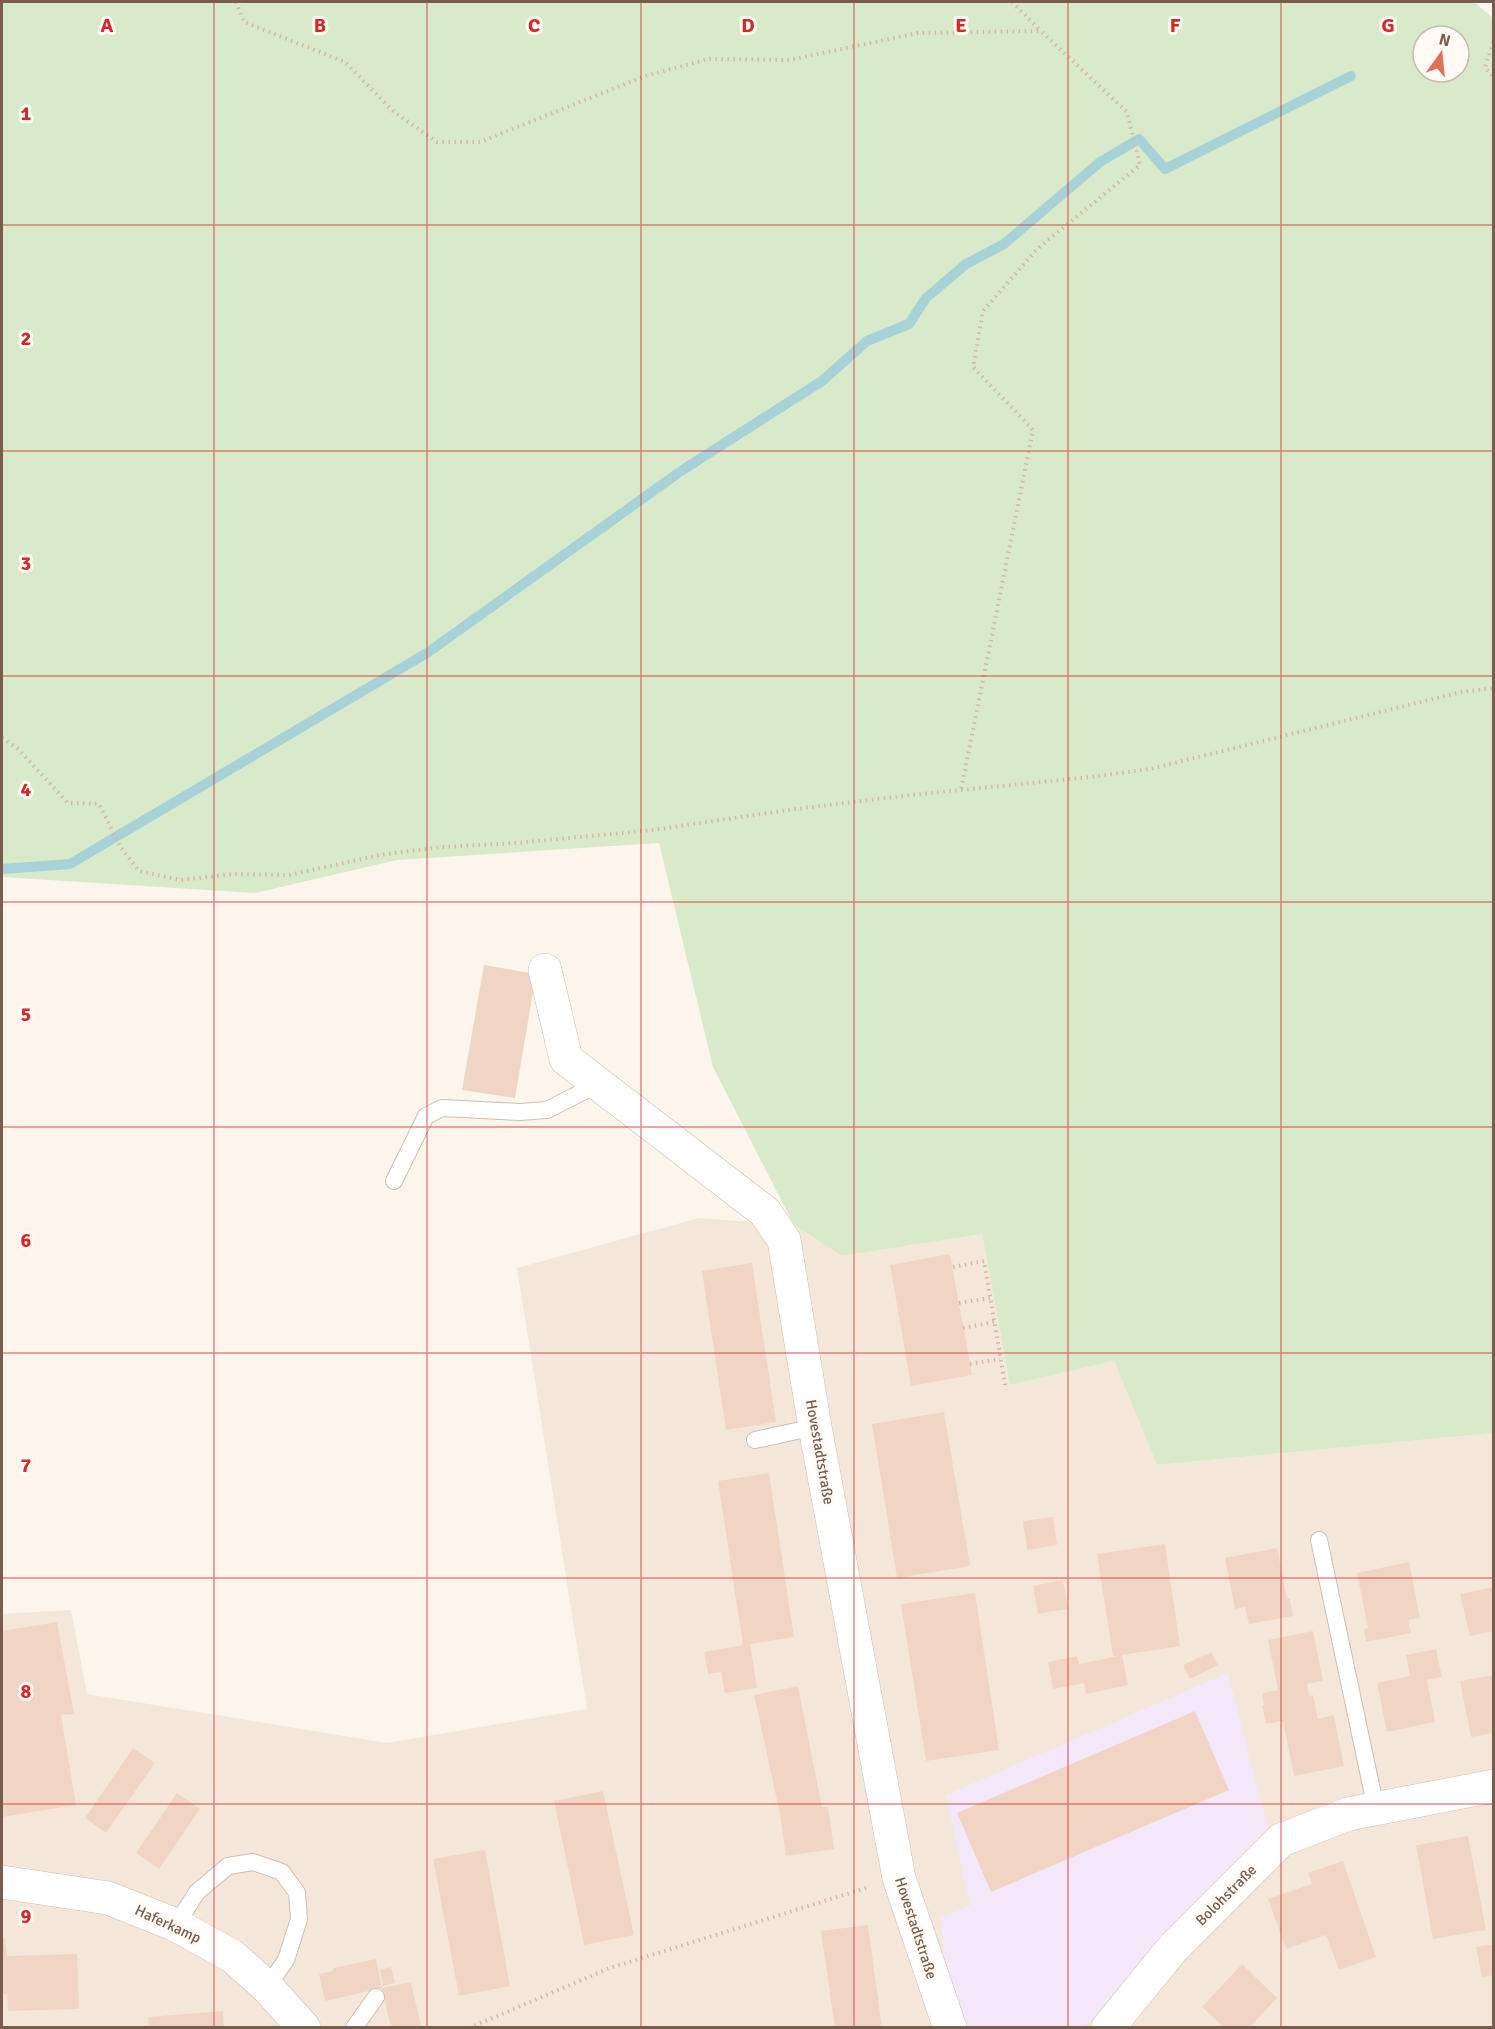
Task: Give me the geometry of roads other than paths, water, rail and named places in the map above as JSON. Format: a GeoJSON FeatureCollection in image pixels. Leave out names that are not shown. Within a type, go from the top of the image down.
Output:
{"type":"FeatureCollection","features":[{"type":"Feature","properties":{"kind":"street","name":"Hovestadtstraße"},"geometry":{"type":"LineString","coordinates":[[546,970],[566,1059],[765,1212],[784,1240],[815,1427],[899,1878],[950,2028]]}},
{"type":"Feature","properties":{"kind":"street","name":"Bolohstraße"},"geometry":{"type":"LineString","coordinates":[[1108,2028],[1173,1948],[1281,1840],[1348,1814],[1494,1786]]}},
{"type":"Feature","properties":{"kind":"street","name":"Haferkamp"},"geometry":{"type":"LineString","coordinates":[[2,1882],[108,1898],[176,1924],[232,1956],[267,1987],[304,2028]]}},
{"type":"Feature","properties":{"kind":"lane"},"geometry":{"type":"LineString","coordinates":[[394,1181],[426,1116],[442,1108],[520,1112],[547,1110],[598,1084]]}},
{"type":"Feature","properties":{"kind":"lane"},"geometry":{"type":"LineString","coordinates":[[755,1440],[815,1427]]}},
{"type":"Feature","properties":{"kind":"lane"},"geometry":{"type":"LineString","coordinates":[[1319,1540],[1376,1809]]}},
{"type":"Feature","properties":{"kind":"lane"},"geometry":{"type":"LineString","coordinates":[[176,1924],[197,1892],[228,1866],[253,1862],[282,1872],[297,1893],[299,1919],[286,1960],[267,1987]]}},
{"type":"Feature","properties":{"kind":"lane"},"geometry":{"type":"LineString","coordinates":[[354,2028],[376,1997]]}},
{"type":"Feature","properties":{"kind":"waterway"},"geometry":{"type":"LineString","coordinates":[[2,869],[70,864],[427,653],[681,471],[822,381],[867,341],[909,324],[926,298],[966,264],[1004,244],[1100,162],[1139,139],[1165,169],[1351,76]]}}]}
